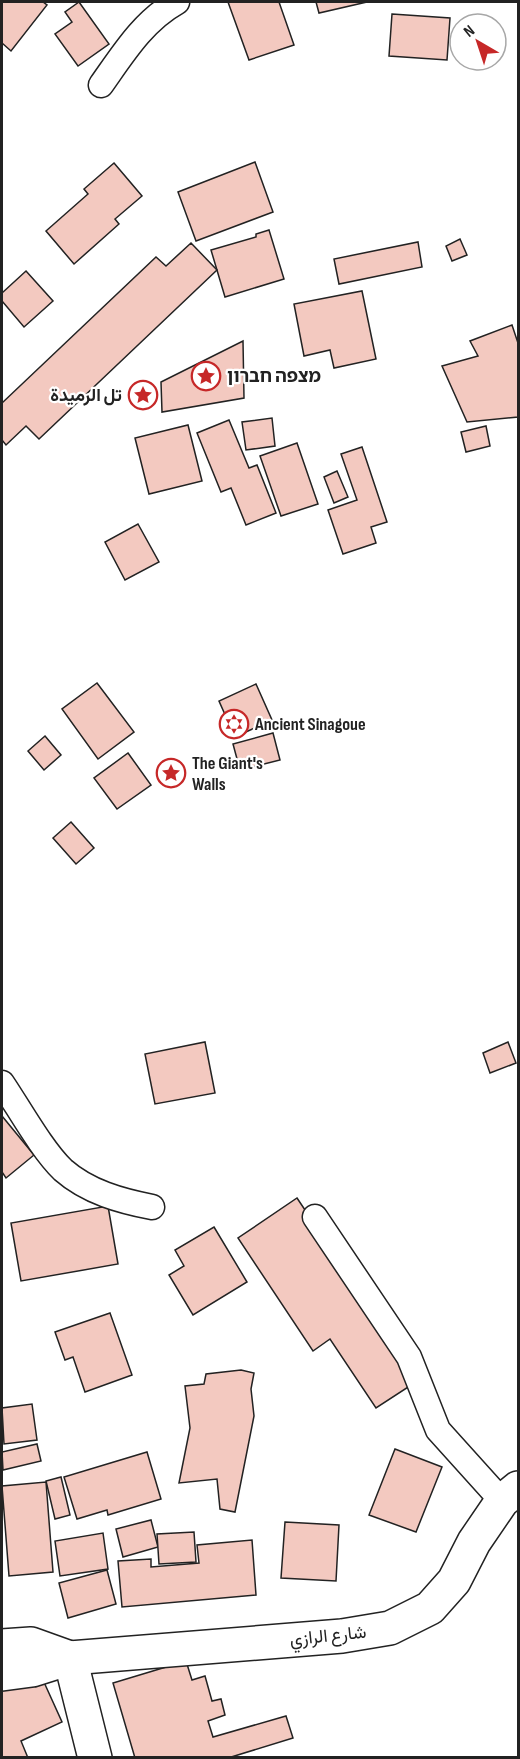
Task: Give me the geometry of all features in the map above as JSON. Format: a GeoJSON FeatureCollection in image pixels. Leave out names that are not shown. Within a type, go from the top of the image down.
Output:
{"type":"FeatureCollection","features":[{"type":"Feature","properties":{"kind":"main road","name":"شارع الرازي"},"geometry":{"type":"LineString","coordinates":[[2,1674],[32,1670],[70,1658],[342,1636],[390,1628],[430,1608],[454,1581],[474,1542],[510,1495]]}},
{"type":"Feature","properties":{"kind":"main road","name":"شارع الرازي"},"geometry":{"type":"LineString","coordinates":[[2,1646],[31,1644],[70,1658]]}},
{"type":"Feature","properties":{"kind":"main road"},"geometry":{"type":"LineString","coordinates":[[70,1658],[95,1758]]}},
{"type":"Feature","properties":{"kind":"street"},"geometry":{"type":"LineString","coordinates":[[101,85],[138,33],[167,7],[177,2]]}},
{"type":"Feature","properties":{"kind":"street"},"geometry":{"type":"LineString","coordinates":[[2,1083],[62,1169],[77,1180],[118,1201],[152,1207]]}},
{"type":"Feature","properties":{"kind":"street"},"geometry":{"type":"LineString","coordinates":[[315,1217],[410,1357],[438,1430],[510,1495]]}},
{"type":"Feature","properties":{"kind":"building"},"geometry":{"type":"Polygon","coordinates":[[[2,2],[43,2],[47,5],[11,51],[2,43],[2,2]]]}},
{"type":"Feature","properties":{"kind":"building"},"geometry":{"type":"Polygon","coordinates":[[[79,2],[109,44],[78,66],[55,34],[72,22],[65,12],[79,2]]]}},
{"type":"Feature","properties":{"kind":"building"},"geometry":{"type":"Polygon","coordinates":[[[228,2],[279,2],[294,45],[249,60],[228,2]]]}},
{"type":"Feature","properties":{"kind":"building"},"geometry":{"type":"Polygon","coordinates":[[[316,2],[367,2],[319,13],[316,2]]]}},
{"type":"Feature","properties":{"kind":"building"},"geometry":{"type":"Polygon","coordinates":[[[392,14],[448,18],[447,60],[389,56],[392,14]]]}},
{"type":"Feature","properties":{"kind":"building"},"geometry":{"type":"Polygon","coordinates":[[[255,162],[273,212],[196,241],[178,192],[255,162]]]}},
{"type":"Feature","properties":{"kind":"building"},"geometry":{"type":"Polygon","coordinates":[[[114,163],[142,196],[115,219],[119,224],[74,264],[46,231],[88,194],[84,189],[114,163]]]}},
{"type":"Feature","properties":{"kind":"building"},"geometry":{"type":"Polygon","coordinates":[[[269,230],[284,279],[225,297],[211,250],[256,237],[256,234],[269,230]]]}},
{"type":"Feature","properties":{"kind":"building"},"geometry":{"type":"Polygon","coordinates":[[[460,239],[467,255],[452,261],[446,246],[460,239]]]}},
{"type":"Feature","properties":{"kind":"building"},"geometry":{"type":"Polygon","coordinates":[[[418,242],[422,267],[339,284],[334,259],[418,242]]]}},
{"type":"Feature","properties":{"kind":"building"},"geometry":{"type":"Polygon","coordinates":[[[191,243],[217,270],[39,439],[26,426],[6,445],[2,440],[2,403],[156,257],[166,266],[191,243]]]}},
{"type":"Feature","properties":{"kind":"building"},"geometry":{"type":"Polygon","coordinates":[[[26,271],[53,301],[24,327],[2,301],[2,293],[26,271]]]}},
{"type":"Feature","properties":{"kind":"building"},"geometry":{"type":"Polygon","coordinates":[[[362,291],[376,359],[334,368],[330,350],[304,356],[294,304],[362,291]]]}},
{"type":"Feature","properties":{"kind":"building"},"geometry":{"type":"Polygon","coordinates":[[[512,325],[518,343],[518,417],[467,422],[442,366],[478,356],[470,341],[512,325]]]}},
{"type":"Feature","properties":{"kind":"building"},"geometry":{"type":"Polygon","coordinates":[[[243,341],[244,398],[162,412],[161,382],[243,341]]]}},
{"type":"Feature","properties":{"kind":"building"},"geometry":{"type":"Polygon","coordinates":[[[272,418],[275,446],[246,450],[242,422],[272,418]]]}},
{"type":"Feature","properties":{"kind":"building"},"geometry":{"type":"Polygon","coordinates":[[[229,420],[249,468],[257,465],[276,513],[246,525],[231,488],[221,492],[197,433],[229,420]]]}},
{"type":"Feature","properties":{"kind":"building"},"geometry":{"type":"Polygon","coordinates":[[[188,425],[202,481],[149,494],[135,438],[188,425]]]}},
{"type":"Feature","properties":{"kind":"building"},"geometry":{"type":"Polygon","coordinates":[[[486,426],[490,446],[466,452],[461,432],[486,426]]]}},
{"type":"Feature","properties":{"kind":"building"},"geometry":{"type":"Polygon","coordinates":[[[297,443],[318,504],[281,516],[260,456],[297,443]]]}},
{"type":"Feature","properties":{"kind":"building"},"geometry":{"type":"Polygon","coordinates":[[[362,447],[387,522],[371,527],[376,543],[343,554],[328,510],[357,500],[341,454],[362,447]]]}},
{"type":"Feature","properties":{"kind":"building"},"geometry":{"type":"Polygon","coordinates":[[[337,471],[348,497],[334,503],[324,477],[337,471]]]}},
{"type":"Feature","properties":{"kind":"building"},"geometry":{"type":"Polygon","coordinates":[[[138,524],[159,562],[125,580],[105,542],[138,524]]]}},
{"type":"Feature","properties":{"kind":"building"},"geometry":{"type":"Polygon","coordinates":[[[97,683],[134,732],[98,759],[62,709],[97,683]]]}},
{"type":"Feature","properties":{"kind":"building"},"geometry":{"type":"Polygon","coordinates":[[[256,684],[272,720],[235,737],[219,701],[256,684]]]}},
{"type":"Feature","properties":{"kind":"building"},"geometry":{"type":"Polygon","coordinates":[[[273,733],[280,760],[240,770],[233,744],[273,733]]]}},
{"type":"Feature","properties":{"kind":"building"},"geometry":{"type":"Polygon","coordinates":[[[45,736],[61,755],[44,770],[28,751],[45,736]]]}},
{"type":"Feature","properties":{"kind":"building"},"geometry":{"type":"Polygon","coordinates":[[[128,753],[151,785],[117,809],[94,778],[128,753]]]}},
{"type":"Feature","properties":{"kind":"building"},"geometry":{"type":"Polygon","coordinates":[[[71,822],[94,848],[76,864],[53,838],[71,822]]]}},
{"type":"Feature","properties":{"kind":"building"},"geometry":{"type":"Polygon","coordinates":[[[205,1042],[215,1093],[155,1104],[145,1054],[205,1042]]]}},
{"type":"Feature","properties":{"kind":"building"},"geometry":{"type":"Polygon","coordinates":[[[508,1042],[516,1063],[490,1073],[483,1053],[508,1042]]]}},
{"type":"Feature","properties":{"kind":"building"},"geometry":{"type":"Polygon","coordinates":[[[2,1116],[34,1155],[6,1178],[2,1172],[2,1116]]]}},
{"type":"Feature","properties":{"kind":"building"},"geometry":{"type":"Polygon","coordinates":[[[297,1198],[419,1380],[376,1408],[330,1339],[313,1351],[238,1238],[297,1198]]]}},
{"type":"Feature","properties":{"kind":"building"},"geometry":{"type":"Polygon","coordinates":[[[108,1206],[118,1264],[21,1281],[11,1223],[108,1206]]]}},
{"type":"Feature","properties":{"kind":"building"},"geometry":{"type":"Polygon","coordinates":[[[214,1227],[247,1282],[193,1315],[169,1275],[184,1266],[175,1250],[214,1227]]]}},
{"type":"Feature","properties":{"kind":"building"},"geometry":{"type":"Polygon","coordinates":[[[110,1313],[132,1375],[85,1392],[73,1357],[65,1360],[55,1332],[110,1313]]]}},
{"type":"Feature","properties":{"kind":"building"},"geometry":{"type":"Polygon","coordinates":[[[241,1370],[254,1373],[251,1389],[254,1416],[235,1512],[220,1509],[217,1479],[179,1483],[190,1428],[185,1386],[204,1384],[206,1374],[241,1370]]]}},
{"type":"Feature","properties":{"kind":"building"},"geometry":{"type":"Polygon","coordinates":[[[32,1404],[37,1440],[4,1444],[2,1408],[32,1404]]]}},
{"type":"Feature","properties":{"kind":"building"},"geometry":{"type":"Polygon","coordinates":[[[37,1444],[41,1461],[3,1470],[2,1452],[37,1444]]]}},
{"type":"Feature","properties":{"kind":"building"},"geometry":{"type":"Polygon","coordinates":[[[395,1449],[442,1467],[416,1532],[369,1515],[395,1449]]]}},
{"type":"Feature","properties":{"kind":"building"},"geometry":{"type":"Polygon","coordinates":[[[147,1452],[161,1499],[108,1515],[107,1510],[77,1519],[64,1477],[147,1452]]]}},
{"type":"Feature","properties":{"kind":"building"},"geometry":{"type":"Polygon","coordinates":[[[61,1477],[70,1515],[55,1519],[46,1481],[61,1477]]]}},
{"type":"Feature","properties":{"kind":"building"},"geometry":{"type":"Polygon","coordinates":[[[46,1482],[53,1572],[9,1576],[2,1486],[46,1482]]]}},
{"type":"Feature","properties":{"kind":"building"},"geometry":{"type":"Polygon","coordinates":[[[151,1520],[158,1547],[123,1557],[116,1529],[151,1520]]]}},
{"type":"Feature","properties":{"kind":"building"},"geometry":{"type":"Polygon","coordinates":[[[285,1522],[339,1525],[336,1581],[281,1578],[285,1522]]]}},
{"type":"Feature","properties":{"kind":"building"},"geometry":{"type":"Polygon","coordinates":[[[194,1532],[196,1562],[159,1564],[157,1534],[194,1532]]]}},
{"type":"Feature","properties":{"kind":"building"},"geometry":{"type":"Polygon","coordinates":[[[103,1533],[108,1569],[60,1576],[55,1541],[103,1533]]]}},
{"type":"Feature","properties":{"kind":"building"},"geometry":{"type":"Polygon","coordinates":[[[252,1540],[256,1595],[122,1607],[118,1561],[151,1559],[151,1567],[199,1563],[197,1545],[252,1540]]]}},
{"type":"Feature","properties":{"kind":"building"},"geometry":{"type":"Polygon","coordinates":[[[107,1570],[116,1604],[68,1618],[59,1583],[107,1570]]]}},
{"type":"Feature","properties":{"kind":"building"},"geometry":{"type":"Polygon","coordinates":[[[186,1661],[192,1680],[205,1676],[212,1701],[221,1699],[225,1715],[208,1721],[213,1737],[286,1716],[293,1738],[228,1758],[135,1758],[113,1683],[186,1661]]]}},
{"type":"Feature","properties":{"kind":"building"},"geometry":{"type":"Polygon","coordinates":[[[38,1669],[62,1722],[21,1741],[28,1758],[2,1758],[2,1686],[38,1669]]]}},
{"type":"Feature","properties":{"kind":"place","name":"מצפה חברון"},"geometry":{"type":"Point","coordinates":[206,376]}},
{"type":"Feature","properties":{"kind":"place","name":"تل الرميدة"},"geometry":{"type":"Point","coordinates":[143,395]}},
{"type":"Feature","properties":{"kind":"place","name":"Ancient Sinagoue"},"geometry":{"type":"Point","coordinates":[234,724]}},
{"type":"Feature","properties":{"kind":"place","name":"The Giant's Walls"},"geometry":{"type":"Point","coordinates":[171,773]}}]}
